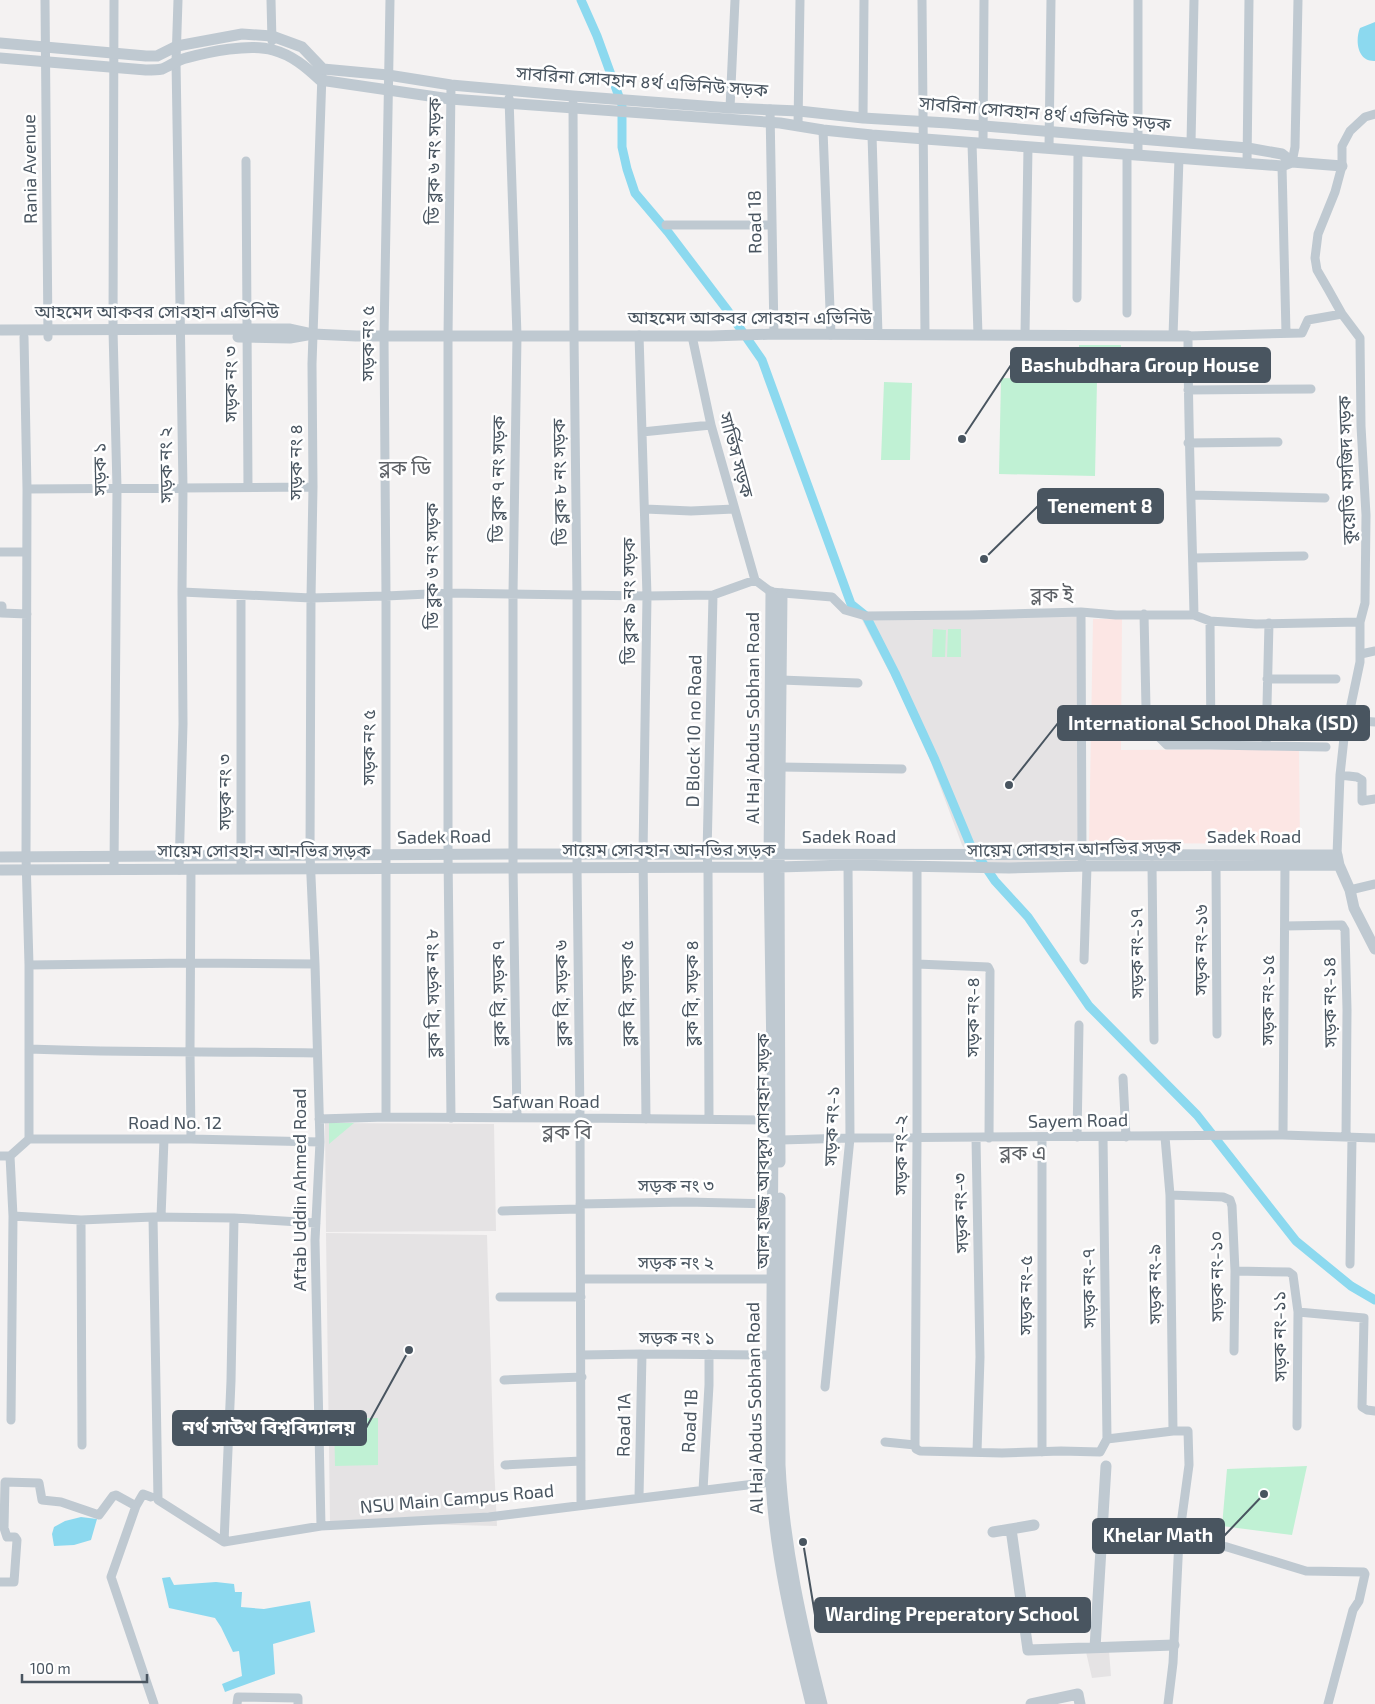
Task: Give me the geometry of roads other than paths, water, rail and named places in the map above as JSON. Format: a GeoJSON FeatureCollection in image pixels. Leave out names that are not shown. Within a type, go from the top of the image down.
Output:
{"type":"FeatureCollection","features":[{"type":"Feature","properties":{"kind":"street","name":"Rania Avenue"},"geometry":{"type":"LineString","coordinates":[[45,0],[48,334]]}},
{"type":"Feature","properties":{"kind":"street","name":"সড়ক ১"},"geometry":{"type":"LineString","coordinates":[[114,0],[113,333],[117,488],[114,870]]}},
{"type":"Feature","properties":{"kind":"street","name":"সড়ক নং ২"},"geometry":{"type":"LineString","coordinates":[[178,0],[176,60],[183,487],[181,857],[185,869],[190,963],[191,1139]]}},
{"type":"Feature","properties":{"kind":"street"},"geometry":{"type":"LineString","coordinates":[[271,0],[272,49]]}},
{"type":"Feature","properties":{"kind":"street","name":"সড়ক নং ৫"},"geometry":{"type":"LineString","coordinates":[[386,1117],[384,336],[390,0]]}},
{"type":"Feature","properties":{"kind":"street"},"geometry":{"type":"LineString","coordinates":[[730,108],[735,0]]}},
{"type":"Feature","properties":{"kind":"street"},"geometry":{"type":"LineString","coordinates":[[798,125],[800,0]]}},
{"type":"Feature","properties":{"kind":"street"},"geometry":{"type":"LineString","coordinates":[[863,118],[864,0]]}},
{"type":"Feature","properties":{"kind":"street"},"geometry":{"type":"LineString","coordinates":[[922,0],[925,335]]}},
{"type":"Feature","properties":{"kind":"street"},"geometry":{"type":"LineString","coordinates":[[978,335],[978,143],[984,127],[984,0]]}},
{"type":"Feature","properties":{"kind":"street"},"geometry":{"type":"LineString","coordinates":[[1049,148],[1051,0]]}},
{"type":"Feature","properties":{"kind":"street"},"geometry":{"type":"LineString","coordinates":[[1127,313],[1132,154],[1138,139],[1138,0]]}},
{"type":"Feature","properties":{"kind":"street"},"geometry":{"type":"LineString","coordinates":[[1191,144],[1194,0]]}},
{"type":"Feature","properties":{"kind":"street"},"geometry":{"type":"LineString","coordinates":[[1247,164],[1250,0]]}},
{"type":"Feature","properties":{"kind":"street"},"geometry":{"type":"LineString","coordinates":[[1286,333],[1287,164],[1295,147],[1298,0]]}},
{"type":"Feature","properties":{"kind":"street"},"geometry":{"type":"LineString","coordinates":[[0,43],[156,56],[177,46],[242,34],[272,36],[302,47],[323,68]]}},
{"type":"Feature","properties":{"kind":"street"},"geometry":{"type":"LineString","coordinates":[[0,58],[146,70],[161,69],[176,60],[243,47],[272,49],[293,58],[320,80]]}},
{"type":"Feature","properties":{"kind":"street","name":"সাবরিনা সোবহান ৪র্থ এভিনিউ সড়ক"},"geometry":{"type":"LineString","coordinates":[[323,68],[388,75],[451,85],[509,90],[574,102]]}},
{"type":"Feature","properties":{"kind":"street","name":"সড়ক নং ৪"},"geometry":{"type":"LineString","coordinates":[[310,855],[313,334],[320,80],[323,68]]}},
{"type":"Feature","properties":{"kind":"street","name":"সাবরিনা সোবহান ৪র্থ এভিনিউ সড়ক"},"geometry":{"type":"LineString","coordinates":[[320,80],[450,99],[510,103],[574,102],[630,106],[872,135],[1247,164],[1342,166]]}},
{"type":"Feature","properties":{"kind":"street","name":"ডি ব্লক ৬ নং সড়ক"},"geometry":{"type":"LineString","coordinates":[[448,868],[448,337],[451,85]]}},
{"type":"Feature","properties":{"kind":"street","name":"ডি ব্লক ৭ নং সড়ক"},"geometry":{"type":"LineString","coordinates":[[509,90],[517,336],[513,594],[513,868]]}},
{"type":"Feature","properties":{"kind":"street","name":"ডি ব্লক ৮ নং সড়ক"},"geometry":{"type":"LineString","coordinates":[[574,102],[577,868]]}},
{"type":"Feature","properties":{"kind":"street","name":"সাবরিনা সোবহান ৪র্থ এভিনিউ সড়ক"},"geometry":{"type":"LineString","coordinates":[[630,106],[770,109],[1248,148],[1282,154],[1287,164]]}},
{"type":"Feature","properties":{"kind":"street","name":"Road 18"},"geometry":{"type":"LineString","coordinates":[[770,109],[774,334]]}},
{"type":"Feature","properties":{"kind":"street","name":"কুয়েতি মসজিদ সড়ক"},"geometry":{"type":"LineString","coordinates":[[1338,860],[1340,775],[1347,720],[1360,654],[1360,622],[1365,603],[1370,515],[1361,426],[1360,338],[1342,314],[1317,270],[1315,258],[1318,234],[1335,192],[1342,166],[1342,146],[1350,131],[1365,118],[1375,114]]}},
{"type":"Feature","properties":{"kind":"street"},"geometry":{"type":"LineString","coordinates":[[824,130],[831,335]]}},
{"type":"Feature","properties":{"kind":"street"},"geometry":{"type":"LineString","coordinates":[[872,135],[878,335]]}},
{"type":"Feature","properties":{"kind":"street"},"geometry":{"type":"LineString","coordinates":[[1025,335],[1028,147]]}},
{"type":"Feature","properties":{"kind":"street"},"geometry":{"type":"LineString","coordinates":[[1077,298],[1078,151]]}},
{"type":"Feature","properties":{"kind":"street"},"geometry":{"type":"LineString","coordinates":[[1173,336],[1179,158]]}},
{"type":"Feature","properties":{"kind":"street","name":"সড়ক নং ৩"},"geometry":{"type":"LineString","coordinates":[[246,161],[248,487]]}},
{"type":"Feature","properties":{"kind":"street"},"geometry":{"type":"LineString","coordinates":[[666,225],[772,224]]}},
{"type":"Feature","properties":{"kind":"street"},"geometry":{"type":"LineString","coordinates":[[1194,614],[1192,495],[1188,443],[1188,336],[1302,333],[1308,320],[1342,314]]}},
{"type":"Feature","properties":{"kind":"street","name":"আহমেদ আকবর সোবহান এভিনিউ"},"geometry":{"type":"LineString","coordinates":[[0,330],[48,334],[247,333],[290,338],[313,334],[448,337],[732,336],[762,334],[1188,336]]}},
{"type":"Feature","properties":{"kind":"street","name":"আহমেদ আকবর সোবহান এভিনিউ"},"geometry":{"type":"LineString","coordinates":[[0,338],[24,338],[48,334]]}},
{"type":"Feature","properties":{"kind":"street","name":"ডি ব্লক ৯ নং সড়ক"},"geometry":{"type":"LineString","coordinates":[[639,335],[647,596],[643,867]]}},
{"type":"Feature","properties":{"kind":"street","name":"সার্ভিস সড়ক"},"geometry":{"type":"LineString","coordinates":[[692,336],[711,425],[755,580]]}},
{"type":"Feature","properties":{"kind":"street"},"geometry":{"type":"LineString","coordinates":[[11,1420],[13,1216],[5,1156],[29,1139],[29,965],[26,857],[27,489],[24,338]]}},
{"type":"Feature","properties":{"kind":"street"},"geometry":{"type":"LineString","coordinates":[[1188,390],[1311,389]]}},
{"type":"Feature","properties":{"kind":"street"},"geometry":{"type":"LineString","coordinates":[[642,432],[711,425]]}},
{"type":"Feature","properties":{"kind":"street"},"geometry":{"type":"LineString","coordinates":[[1188,443],[1278,442]]}},
{"type":"Feature","properties":{"kind":"street"},"geometry":{"type":"LineString","coordinates":[[27,489],[313,487]]}},
{"type":"Feature","properties":{"kind":"street"},"geometry":{"type":"LineString","coordinates":[[1192,495],[1325,498]]}},
{"type":"Feature","properties":{"kind":"street"},"geometry":{"type":"LineString","coordinates":[[645,509],[691,511],[734,509]]}},
{"type":"Feature","properties":{"kind":"street"},"geometry":{"type":"LineString","coordinates":[[0,552],[26,552]]}},
{"type":"Feature","properties":{"kind":"street"},"geometry":{"type":"LineString","coordinates":[[1193,558],[1304,556]]}},
{"type":"Feature","properties":{"kind":"street"},"geometry":{"type":"LineString","coordinates":[[182,592],[311,598],[448,593],[713,595],[755,580],[776,593],[832,597],[845,610],[866,616],[969,616],[1081,612],[1116,615],[1194,614],[1210,621],[1269,623],[1360,622]]}},
{"type":"Feature","properties":{"kind":"street"},"geometry":{"type":"LineString","coordinates":[[775,854],[781,767],[781,680],[776,593]]}},
{"type":"Feature","properties":{"kind":"street","name":"Al Haj Abdus Sobhan Road"},"geometry":{"type":"LineString","coordinates":[[776,593],[771,1482],[775,1528],[792,1622],[812,1704]]}},
{"type":"Feature","properties":{"kind":"street","name":"সড়ক নং ৩"},"geometry":{"type":"LineString","coordinates":[[241,595],[241,869]]}},
{"type":"Feature","properties":{"kind":"street","name":"D Block 10 no Road"},"geometry":{"type":"LineString","coordinates":[[708,867],[713,595]]}},
{"type":"Feature","properties":{"kind":"street"},"geometry":{"type":"LineString","coordinates":[[1365,603],[1375,604]]}},
{"type":"Feature","properties":{"kind":"street"},"geometry":{"type":"LineString","coordinates":[[0,606],[2,606],[2,613],[27,614]]}},
{"type":"Feature","properties":{"kind":"street"},"geometry":{"type":"LineString","coordinates":[[1081,612],[1081,854],[1085,866],[1084,960]]}},
{"type":"Feature","properties":{"kind":"street"},"geometry":{"type":"LineString","coordinates":[[1144,614],[1146,708],[1151,724],[1158,736],[1167,745],[1326,747]]}},
{"type":"Feature","properties":{"kind":"street"},"geometry":{"type":"LineString","coordinates":[[1210,621],[1211,745]]}},
{"type":"Feature","properties":{"kind":"street"},"geometry":{"type":"LineString","coordinates":[[1266,746],[1269,623]]}},
{"type":"Feature","properties":{"kind":"street"},"geometry":{"type":"LineString","coordinates":[[1360,654],[1375,651]]}},
{"type":"Feature","properties":{"kind":"street"},"geometry":{"type":"LineString","coordinates":[[1267,679],[1336,679]]}},
{"type":"Feature","properties":{"kind":"street"},"geometry":{"type":"LineString","coordinates":[[781,680],[858,683]]}},
{"type":"Feature","properties":{"kind":"street"},"geometry":{"type":"LineString","coordinates":[[1347,720],[1375,722]]}},
{"type":"Feature","properties":{"kind":"street"},"geometry":{"type":"LineString","coordinates":[[781,767],[902,769]]}},
{"type":"Feature","properties":{"kind":"street"},"geometry":{"type":"LineString","coordinates":[[1340,775],[1357,777],[1362,780],[1362,801],[1375,799]]}},
{"type":"Feature","properties":{"kind":"street","name":"Sadek Road"},"geometry":{"type":"LineString","coordinates":[[181,857],[448,854],[1081,854],[1338,860]]}},
{"type":"Feature","properties":{"kind":"street","name":"Aftab Uddin Ahmed Road"},"geometry":{"type":"LineString","coordinates":[[310,855],[320,1142],[316,1223],[316,1314],[321,1526]]}},
{"type":"Feature","properties":{"kind":"street","name":"সায়েম সোবহান আনভির সড়ক"},"geometry":{"type":"LineString","coordinates":[[0,857],[181,857]]}},
{"type":"Feature","properties":{"kind":"street"},"geometry":{"type":"LineString","coordinates":[[1338,860],[1350,890],[1354,908],[1374,945]]}},
{"type":"Feature","properties":{"kind":"street","name":"সায়েম সোবহান আনভির সড়ক"},"geometry":{"type":"LineString","coordinates":[[0,870],[774,867],[848,865],[1009,868],[1286,865],[1338,860]]}},
{"type":"Feature","properties":{"kind":"street","name":"সড়ক নং-১"},"geometry":{"type":"LineString","coordinates":[[824,1387],[850,1138],[848,865]]}},
{"type":"Feature","properties":{"kind":"street","name":"সড়ক নং-১৬"},"geometry":{"type":"LineString","coordinates":[[1216,865],[1217,1034]]}},
{"type":"Feature","properties":{"kind":"street","name":"সড়ক নং-১৫"},"geometry":{"type":"LineString","coordinates":[[1283,1135],[1286,865]]}},
{"type":"Feature","properties":{"kind":"street","name":"সড়ক নং-২"},"geometry":{"type":"LineString","coordinates":[[914,1445],[917,866]]}},
{"type":"Feature","properties":{"kind":"street","name":"সড়ক নং-১৭"},"geometry":{"type":"LineString","coordinates":[[1152,866],[1154,1040]]}},
{"type":"Feature","properties":{"kind":"street","name":"ব্লক বি, সড়ক ৫"},"geometry":{"type":"LineString","coordinates":[[643,867],[646,1119]]}},
{"type":"Feature","properties":{"kind":"street","name":"ব্লক বি, সড়ক ৪"},"geometry":{"type":"LineString","coordinates":[[708,867],[709,1119]]}},
{"type":"Feature","properties":{"kind":"street","name":"আল হাজ্জ আবদুস সোবহান সড়ক"},"geometry":{"type":"LineString","coordinates":[[774,867],[780,1140],[780,1465],[783,1506],[802,1620],[822,1704]]}},
{"type":"Feature","properties":{"kind":"street","name":"ব্লক বি, সড়ক নং ৮"},"geometry":{"type":"LineString","coordinates":[[448,868],[451,1118]]}},
{"type":"Feature","properties":{"kind":"street","name":"ব্লক বি, সড়ক ৭"},"geometry":{"type":"LineString","coordinates":[[513,868],[517,1118]]}},
{"type":"Feature","properties":{"kind":"street","name":"ব্লক বি, সড়ক ৬"},"geometry":{"type":"LineString","coordinates":[[577,868],[582,1505]]}},
{"type":"Feature","properties":{"kind":"street"},"geometry":{"type":"LineString","coordinates":[[1350,890],[1375,884]]}},
{"type":"Feature","properties":{"kind":"street","name":"সড়ক নং-১৪"},"geometry":{"type":"LineString","coordinates":[[1285,926],[1342,925],[1345,930],[1349,1137]]}},
{"type":"Feature","properties":{"kind":"street"},"geometry":{"type":"LineString","coordinates":[[29,965],[315,964]]}},
{"type":"Feature","properties":{"kind":"street","name":"সড়ক নং-৪"},"geometry":{"type":"LineString","coordinates":[[917,964],[988,967],[990,972],[989,1138]]}},
{"type":"Feature","properties":{"kind":"street"},"geometry":{"type":"LineString","coordinates":[[1077,1137],[1079,1025]]}},
{"type":"Feature","properties":{"kind":"street"},"geometry":{"type":"LineString","coordinates":[[29,1049],[115,1052],[316,1053]]}},
{"type":"Feature","properties":{"kind":"street"},"geometry":{"type":"LineString","coordinates":[[1123,1078],[1126,1137]]}},
{"type":"Feature","properties":{"kind":"street","name":"Safwan Road"},"geometry":{"type":"LineString","coordinates":[[319,1119],[386,1117],[772,1120]]}},
{"type":"Feature","properties":{"kind":"street","name":"Sayem Road"},"geometry":{"type":"LineString","coordinates":[[780,1140],[1283,1135],[1375,1138]]}},
{"type":"Feature","properties":{"kind":"street","name":"সড়ক নং-৯"},"geometry":{"type":"LineString","coordinates":[[1165,1136],[1170,1196],[1173,1431]]}},
{"type":"Feature","properties":{"kind":"street","name":"সড়ক নং-৭"},"geometry":{"type":"LineString","coordinates":[[1103,1137],[1107,1438]]}},
{"type":"Feature","properties":{"kind":"street"},"geometry":{"type":"LineString","coordinates":[[1349,1137],[1350,1264]]}},
{"type":"Feature","properties":{"kind":"street","name":"সড়ক নং-৩"},"geometry":{"type":"LineString","coordinates":[[976,1138],[980,1286],[977,1452]]}},
{"type":"Feature","properties":{"kind":"street","name":"সড়ক নং-৫"},"geometry":{"type":"LineString","coordinates":[[1042,1138],[1042,1452]]}},
{"type":"Feature","properties":{"kind":"street","name":"Road No. 12"},"geometry":{"type":"LineString","coordinates":[[29,1139],[191,1139],[320,1142]]}},
{"type":"Feature","properties":{"kind":"street"},"geometry":{"type":"LineString","coordinates":[[154,1499],[157,1217],[164,1139]]}},
{"type":"Feature","properties":{"kind":"street","name":"সড়ক নং-১০"},"geometry":{"type":"LineString","coordinates":[[1170,1196],[1223,1198],[1230,1200],[1232,1206],[1235,1271],[1234,1351]]}},
{"type":"Feature","properties":{"kind":"street","name":"সড়ক নং ৩"},"geometry":{"type":"LineString","coordinates":[[502,1211],[686,1202],[773,1204]]}},
{"type":"Feature","properties":{"kind":"street"},"geometry":{"type":"LineString","coordinates":[[13,1216],[81,1220],[157,1217],[234,1218],[316,1223]]}},
{"type":"Feature","properties":{"kind":"street"},"geometry":{"type":"LineString","coordinates":[[154,1704],[111,1578],[136,1506],[143,1494],[224,1542],[231,1381],[234,1218]]}},
{"type":"Feature","properties":{"kind":"street"},"geometry":{"type":"LineString","coordinates":[[81,1220],[82,1445]]}},
{"type":"Feature","properties":{"kind":"street","name":"সড়ক নং-১১"},"geometry":{"type":"LineString","coordinates":[[1235,1271],[1289,1272],[1294,1275],[1298,1312],[1297,1426]]}},
{"type":"Feature","properties":{"kind":"street","name":"সড়ক নং ২"},"geometry":{"type":"LineString","coordinates":[[581,1279],[771,1279]]}},
{"type":"Feature","properties":{"kind":"street"},"geometry":{"type":"LineString","coordinates":[[500,1297],[581,1297]]}},
{"type":"Feature","properties":{"kind":"street"},"geometry":{"type":"LineString","coordinates":[[1298,1312],[1364,1318],[1362,1407],[1375,1411]]}},
{"type":"Feature","properties":{"kind":"street","name":"Road 1A"},"geometry":{"type":"LineString","coordinates":[[639,1497],[642,1354]]}},
{"type":"Feature","properties":{"kind":"street","name":"Road 1B"},"geometry":{"type":"LineString","coordinates":[[703,1490],[709,1385],[708,1354]]}},
{"type":"Feature","properties":{"kind":"street","name":"সড়ক নং ১"},"geometry":{"type":"LineString","coordinates":[[581,1355],[772,1355]]}},
{"type":"Feature","properties":{"kind":"street"},"geometry":{"type":"LineString","coordinates":[[504,1380],[582,1377]]}},
{"type":"Feature","properties":{"kind":"street"},"geometry":{"type":"LineString","coordinates":[[885,1442],[914,1445],[920,1451],[1100,1452],[1107,1438],[1188,1431],[1189,1465],[1179,1539],[1174,1645],[1168,1704]]}},
{"type":"Feature","properties":{"kind":"street"},"geometry":{"type":"LineString","coordinates":[[504,1465],[581,1461]]}},
{"type":"Feature","properties":{"kind":"street"},"geometry":{"type":"LineString","coordinates":[[1095,1648],[1106,1466]]}},
{"type":"Feature","properties":{"kind":"street"},"geometry":{"type":"LineString","coordinates":[[0,1582],[14,1582],[17,1540],[15,1537],[7,1536],[4,1528],[5,1482],[39,1483],[42,1500],[60,1502],[99,1515],[113,1496],[116,1495],[136,1506]]}},
{"type":"Feature","properties":{"kind":"street","name":"NSU Main Campus Road"},"geometry":{"type":"LineString","coordinates":[[224,1542],[321,1526],[489,1517],[771,1482]]}},
{"type":"Feature","properties":{"kind":"street"},"geometry":{"type":"LineString","coordinates":[[1034,1525],[992,1532],[1011,1529],[1028,1650],[1174,1645]]}},
{"type":"Feature","properties":{"kind":"street"},"geometry":{"type":"LineString","coordinates":[[1179,1539],[1227,1547],[1306,1570],[1364,1572],[1359,1601],[1353,1610],[1328,1704]]}},
{"type":"Feature","properties":{"kind":"street"},"geometry":{"type":"LineString","coordinates":[[1031,1704],[1078,1694],[1080,1704]]}},
{"type":"Feature","properties":{"kind":"street"},"geometry":{"type":"LineString","coordinates":[[237,1704],[238,1697],[298,1698],[298,1704]]}},
{"type":"Feature","properties":{"kind":"water"},"geometry":{"type":"Polygon","coordinates":[[[1375,22],[1375,61],[1364,58],[1361,54],[1358,44],[1358,33],[1360,28],[1375,22]]]}},
{"type":"Feature","properties":{"kind":"water"},"geometry":{"type":"Polygon","coordinates":[[[81,1517],[97,1519],[91,1540],[74,1545],[54,1546],[52,1534],[54,1527],[65,1521],[81,1517]]]}},
{"type":"Feature","properties":{"kind":"water"},"geometry":{"type":"Polygon","coordinates":[[[170,1577],[174,1585],[216,1582],[234,1584],[235,1592],[242,1592],[241,1607],[264,1609],[310,1601],[315,1632],[273,1644],[275,1674],[225,1692],[222,1684],[242,1676],[239,1651],[233,1652],[215,1618],[169,1608],[162,1578],[170,1577]]]}},
{"type":"Feature","properties":{"kind":"waterway"},"geometry":{"type":"LineString","coordinates":[[581,0],[597,36],[622,105],[622,147],[635,193],[668,232],[728,311],[762,360],[851,604],[866,616],[895,673],[935,760],[970,844],[995,881],[1028,917],[1089,1006],[1197,1115],[1296,1241],[1351,1286],[1375,1300]]}},
{"type":"Feature","properties":{"kind":"place","name":"Bashubdhara Group House"},"geometry":{"type":"Point","coordinates":[962,439]}},
{"type":"Feature","properties":{"kind":"place","name":"Tenement 8"},"geometry":{"type":"Point","coordinates":[984,559]}},
{"type":"Feature","properties":{"kind":"place","name":"International School Dhaka (ISD)"},"geometry":{"type":"Point","coordinates":[1009,785]}},
{"type":"Feature","properties":{"kind":"place","name":"নর্থ সাউথ বিশ্ববিদ্যালয়"},"geometry":{"type":"Point","coordinates":[409,1350]}},
{"type":"Feature","properties":{"kind":"place","name":"Khelar Math"},"geometry":{"type":"Point","coordinates":[1264,1494]}},
{"type":"Feature","properties":{"kind":"place","name":"Warding Preperatory School"},"geometry":{"type":"Point","coordinates":[803,1542]}},
{"type":"Feature","properties":{"kind":"district","name":"ব্লক ডি"},"geometry":{"type":"Point","coordinates":[405,468]}},
{"type":"Feature","properties":{"kind":"district","name":"ব্লক ই"},"geometry":{"type":"Point","coordinates":[1052,595]}},
{"type":"Feature","properties":{"kind":"district","name":"ব্লক বি"},"geometry":{"type":"Point","coordinates":[567,1132]}},
{"type":"Feature","properties":{"kind":"district","name":"ব্লক এ"},"geometry":{"type":"Point","coordinates":[1023,1153]}}]}
